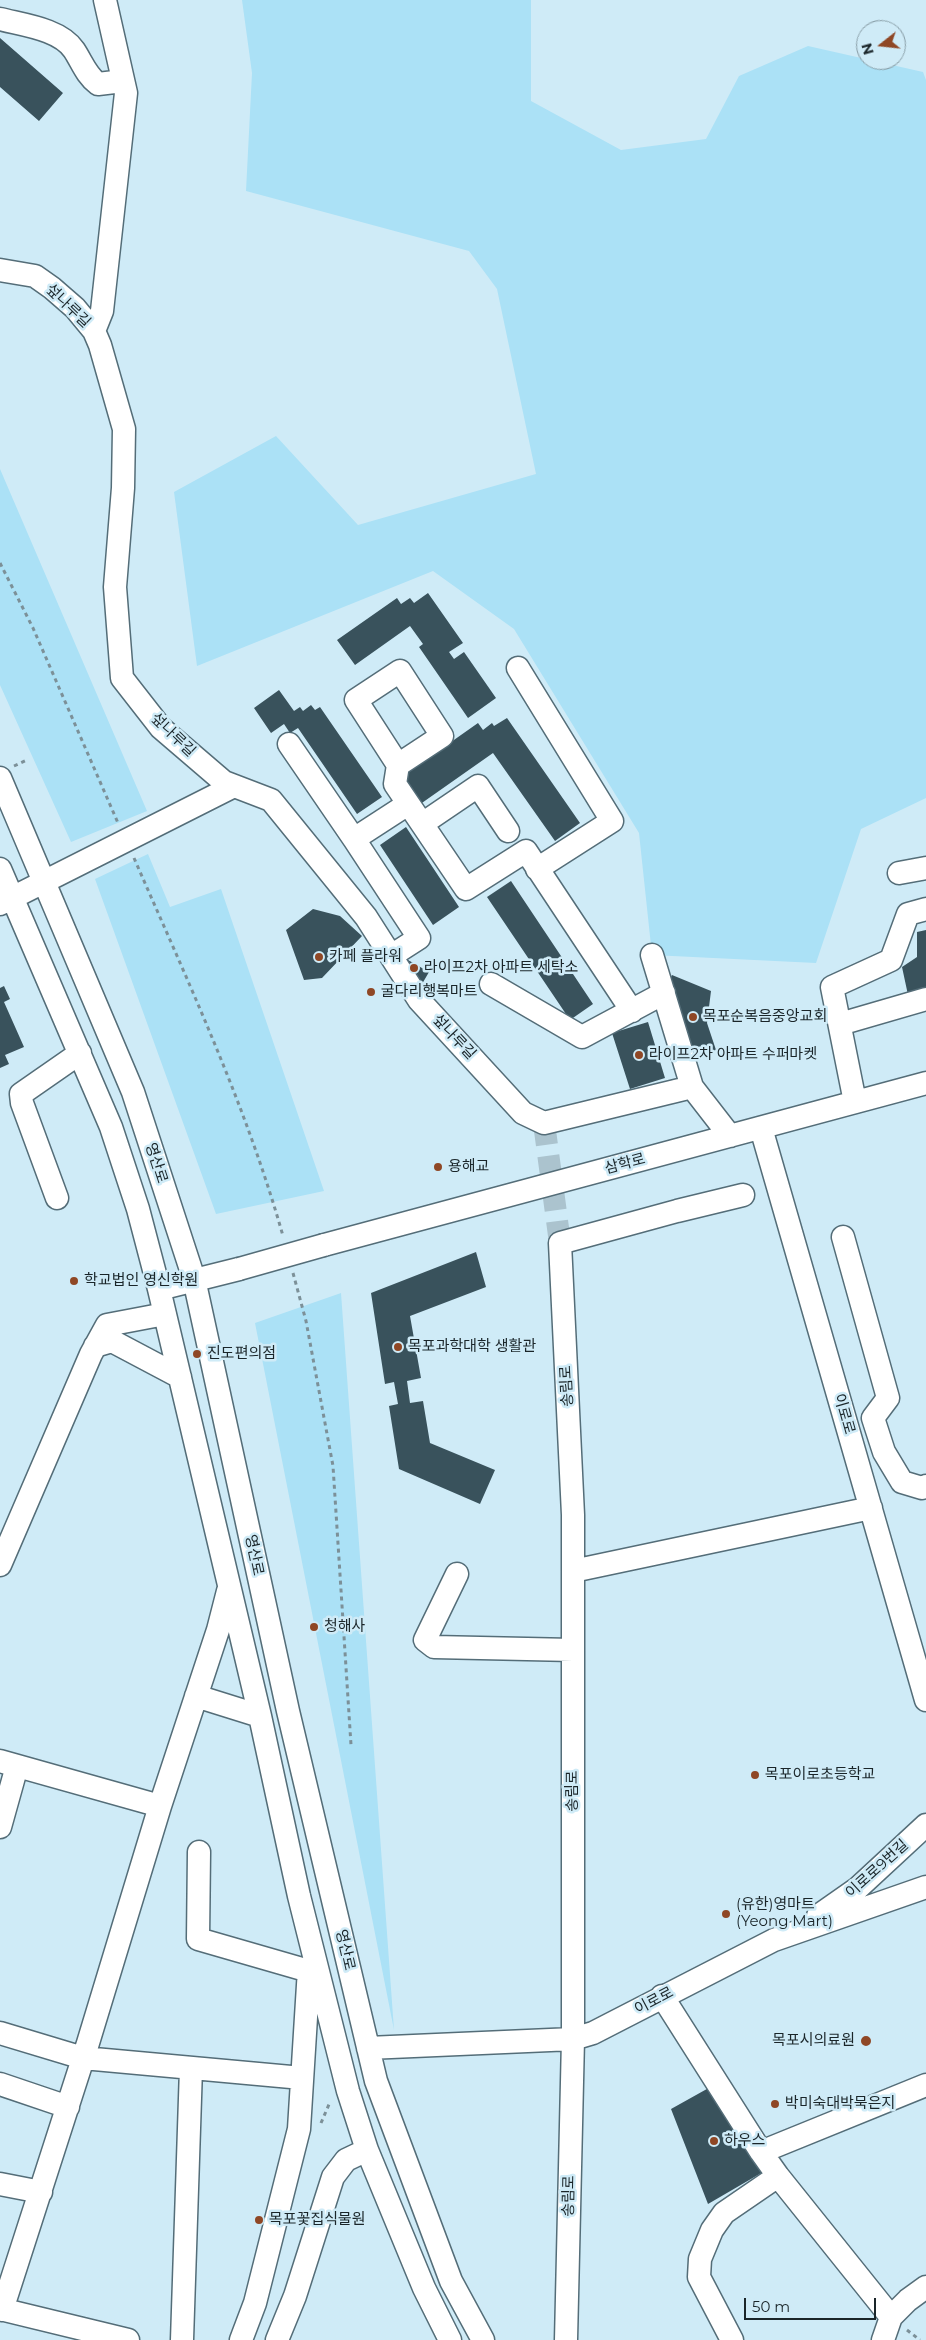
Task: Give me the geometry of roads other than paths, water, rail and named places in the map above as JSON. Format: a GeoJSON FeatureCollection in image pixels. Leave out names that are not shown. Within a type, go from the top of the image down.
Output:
{"type":"FeatureCollection","features":[{"type":"Feature","properties":{"kind":"street"},"geometry":{"type":"LineString","coordinates":[[94,331],[102,311],[126,93],[105,0]]}},
{"type":"Feature","properties":{"kind":"street"},"geometry":{"type":"LineString","coordinates":[[0,19],[60,37],[73,48],[90,78],[98,84],[123,81]]}},
{"type":"Feature","properties":{"kind":"street","name":"섶나루길"},"geometry":{"type":"LineString","coordinates":[[0,270],[35,276],[75,308],[94,331],[100,345],[124,429],[123,488],[115,587],[122,678],[161,728],[224,782],[271,800],[366,917],[419,1000],[523,1113],[544,1123],[692,1087]]}},
{"type":"Feature","properties":{"kind":"street"},"geometry":{"type":"LineString","coordinates":[[518,668],[612,821],[537,868]]}},
{"type":"Feature","properties":{"kind":"street"},"geometry":{"type":"LineString","coordinates":[[289,744],[419,938],[391,956]]}},
{"type":"Feature","properties":{"kind":"street"},"geometry":{"type":"LineString","coordinates":[[398,765],[395,784],[466,888],[526,851],[632,1011]]}},
{"type":"Feature","properties":{"kind":"street","name":"영산로"},"geometry":{"type":"LineString","coordinates":[[0,778],[46,882],[133,1092],[194,1279],[288,1711],[376,2081],[396,2140],[447,2272],[483,2340]]}},
{"type":"Feature","properties":{"kind":"street"},"geometry":{"type":"LineString","coordinates":[[4,902],[234,786]]}},
{"type":"Feature","properties":{"kind":"street"},"geometry":{"type":"LineString","coordinates":[[422,824],[478,786],[508,831]]}},
{"type":"Feature","properties":{"kind":"street"},"geometry":{"type":"LineString","coordinates":[[354,839],[408,804]]}},
{"type":"Feature","properties":{"kind":"street"},"geometry":{"type":"LineString","coordinates":[[899,873],[926,868]]}},
{"type":"Feature","properties":{"kind":"street","name":"영산로"},"geometry":{"type":"LineString","coordinates":[[0,869],[4,902],[80,1053],[111,1127],[138,1209],[159,1289],[260,1716],[299,1896],[348,2090],[368,2150],[424,2288],[450,2340]]}},
{"type":"Feature","properties":{"kind":"street"},"geometry":{"type":"LineString","coordinates":[[855,1102],[832,987],[891,960],[908,914],[926,909]]}},
{"type":"Feature","properties":{"kind":"street"},"geometry":{"type":"LineString","coordinates":[[652,954],[692,1087],[730,1136]]}},
{"type":"Feature","properties":{"kind":"street"},"geometry":{"type":"LineString","coordinates":[[491,984],[582,1036],[664,994]]}},
{"type":"Feature","properties":{"kind":"street"},"geometry":{"type":"LineString","coordinates":[[840,1024],[926,999]]}},
{"type":"Feature","properties":{"kind":"street"},"geometry":{"type":"LineString","coordinates":[[57,1198],[22,1103],[22,1094],[80,1053]]}},
{"type":"Feature","properties":{"kind":"street","name":"삼학로"},"geometry":{"type":"LineString","coordinates":[[194,1279],[324,1246],[926,1083]]}},
{"type":"Feature","properties":{"kind":"street","name":"이로로"},"geometry":{"type":"LineString","coordinates":[[761,1128],[926,1700]]}},
{"type":"Feature","properties":{"kind":"street","name":"송림로"},"geometry":{"type":"LineString","coordinates":[[566,2340],[573,2039],[573,1571],[560,1243],[677,1210],[743,1195]]}},
{"type":"Feature","properties":{"kind":"street"},"geometry":{"type":"LineString","coordinates":[[843,1237],[888,1398],[873,1418],[884,1452],[902,1482],[925,1492]]}},
{"type":"Feature","properties":{"kind":"street"},"geometry":{"type":"LineString","coordinates":[[159,1289],[194,1279]]}},
{"type":"Feature","properties":{"kind":"street"},"geometry":{"type":"LineString","coordinates":[[0,1565],[107,1325],[165,1314]]}},
{"type":"Feature","properties":{"kind":"street"},"geometry":{"type":"LineString","coordinates":[[96,1346],[112,1341],[180,1377]]}},
{"type":"Feature","properties":{"kind":"street"},"geometry":{"type":"LineString","coordinates":[[573,1571],[871,1508]]}},
{"type":"Feature","properties":{"kind":"street"},"geometry":{"type":"LineString","coordinates":[[457,1574],[424,1640],[434,1647],[572,1650]]}},
{"type":"Feature","properties":{"kind":"street"},"geometry":{"type":"LineString","coordinates":[[128,2340],[1,2309],[68,2107],[160,1806],[218,1630],[229,1588]]}},
{"type":"Feature","properties":{"kind":"street"},"geometry":{"type":"LineString","coordinates":[[196,1696],[260,1716]]}},
{"type":"Feature","properties":{"kind":"street"},"geometry":{"type":"LineString","coordinates":[[0,1827],[8,1763],[160,1806]]}},
{"type":"Feature","properties":{"kind":"street","name":"이로로9번길"},"geometry":{"type":"LineString","coordinates":[[774,1940],[831,1908],[858,1888],[926,1825]]}},
{"type":"Feature","properties":{"kind":"street"},"geometry":{"type":"LineString","coordinates":[[199,1852],[198,1940],[309,1971]]}},
{"type":"Feature","properties":{"kind":"street","name":"이로로"},"geometry":{"type":"LineString","coordinates":[[368,2048],[573,2039],[593,2033],[774,1940],[926,1886]]}},
{"type":"Feature","properties":{"kind":"street"},"geometry":{"type":"LineString","coordinates":[[241,2340],[255,2303],[299,2130],[310,1959],[299,1896]]}},
{"type":"Feature","properties":{"kind":"street"},"geometry":{"type":"LineString","coordinates":[[662,1996],[778,2176],[891,2317]]}},
{"type":"Feature","properties":{"kind":"street"},"geometry":{"type":"LineString","coordinates":[[0,2033],[83,2058],[302,2078]]}},
{"type":"Feature","properties":{"kind":"street"},"geometry":{"type":"LineString","coordinates":[[182,2340],[191,2068]]}},
{"type":"Feature","properties":{"kind":"street"},"geometry":{"type":"LineString","coordinates":[[0,2084],[68,2107]]}},
{"type":"Feature","properties":{"kind":"street"},"geometry":{"type":"LineString","coordinates":[[761,2152],[926,2085]]}},
{"type":"Feature","properties":{"kind":"street"},"geometry":{"type":"LineString","coordinates":[[277,2340],[295,2296],[333,2177],[346,2160],[368,2150]]}},
{"type":"Feature","properties":{"kind":"street"},"geometry":{"type":"LineString","coordinates":[[732,2340],[699,2277],[700,2259],[712,2230],[724,2213],[778,2176]]}},
{"type":"Feature","properties":{"kind":"street"},"geometry":{"type":"LineString","coordinates":[[0,2184],[41,2192]]}},
{"type":"Feature","properties":{"kind":"street"},"geometry":{"type":"LineString","coordinates":[[883,2340],[891,2317],[908,2300],[926,2287]]}},
{"type":"Feature","properties":{"kind":"tunnel"},"geometry":{"type":"LineString","coordinates":[[544,1123],[560,1243]]}},
{"type":"Feature","properties":{"kind":"place","name":"카페 플라워"},"geometry":{"type":"Point","coordinates":[319,957]}},
{"type":"Feature","properties":{"kind":"place","name":"라이프2차 아파트 세탁소"},"geometry":{"type":"Point","coordinates":[414,968]}},
{"type":"Feature","properties":{"kind":"place","name":"굴다리행복마트"},"geometry":{"type":"Point","coordinates":[371,992]}},
{"type":"Feature","properties":{"kind":"place","name":"목포순복음중앙교회"},"geometry":{"type":"Point","coordinates":[693,1017]}},
{"type":"Feature","properties":{"kind":"place","name":"라이프2차 아파트 수퍼마켓"},"geometry":{"type":"Point","coordinates":[639,1055]}},
{"type":"Feature","properties":{"kind":"place","name":"용해교"},"geometry":{"type":"Point","coordinates":[438,1167]}},
{"type":"Feature","properties":{"kind":"place","name":"학교법인 영신학원"},"geometry":{"type":"Point","coordinates":[74,1281]}},
{"type":"Feature","properties":{"kind":"place","name":"목포과학대학 생활관"},"geometry":{"type":"Point","coordinates":[398,1347]}},
{"type":"Feature","properties":{"kind":"place","name":"진도편의점"},"geometry":{"type":"Point","coordinates":[197,1354]}},
{"type":"Feature","properties":{"kind":"place","name":"청해사"},"geometry":{"type":"Point","coordinates":[314,1627]}},
{"type":"Feature","properties":{"kind":"place","name":"목포이로초등학교"},"geometry":{"type":"Point","coordinates":[755,1775]}},
{"type":"Feature","properties":{"kind":"place","name":"(유한)영마트 (Yeong Mart)"},"geometry":{"type":"Point","coordinates":[726,1914]}},
{"type":"Feature","properties":{"kind":"place","name":"목포시의료원"},"geometry":{"type":"Point","coordinates":[866,2041]}},
{"type":"Feature","properties":{"kind":"place","name":"박미숙대박묵은지"},"geometry":{"type":"Point","coordinates":[775,2104]}},
{"type":"Feature","properties":{"kind":"place","name":"하우스"},"geometry":{"type":"Point","coordinates":[714,2141]}},
{"type":"Feature","properties":{"kind":"place","name":"목포꽃집식물원"},"geometry":{"type":"Point","coordinates":[259,2220]}}]}
